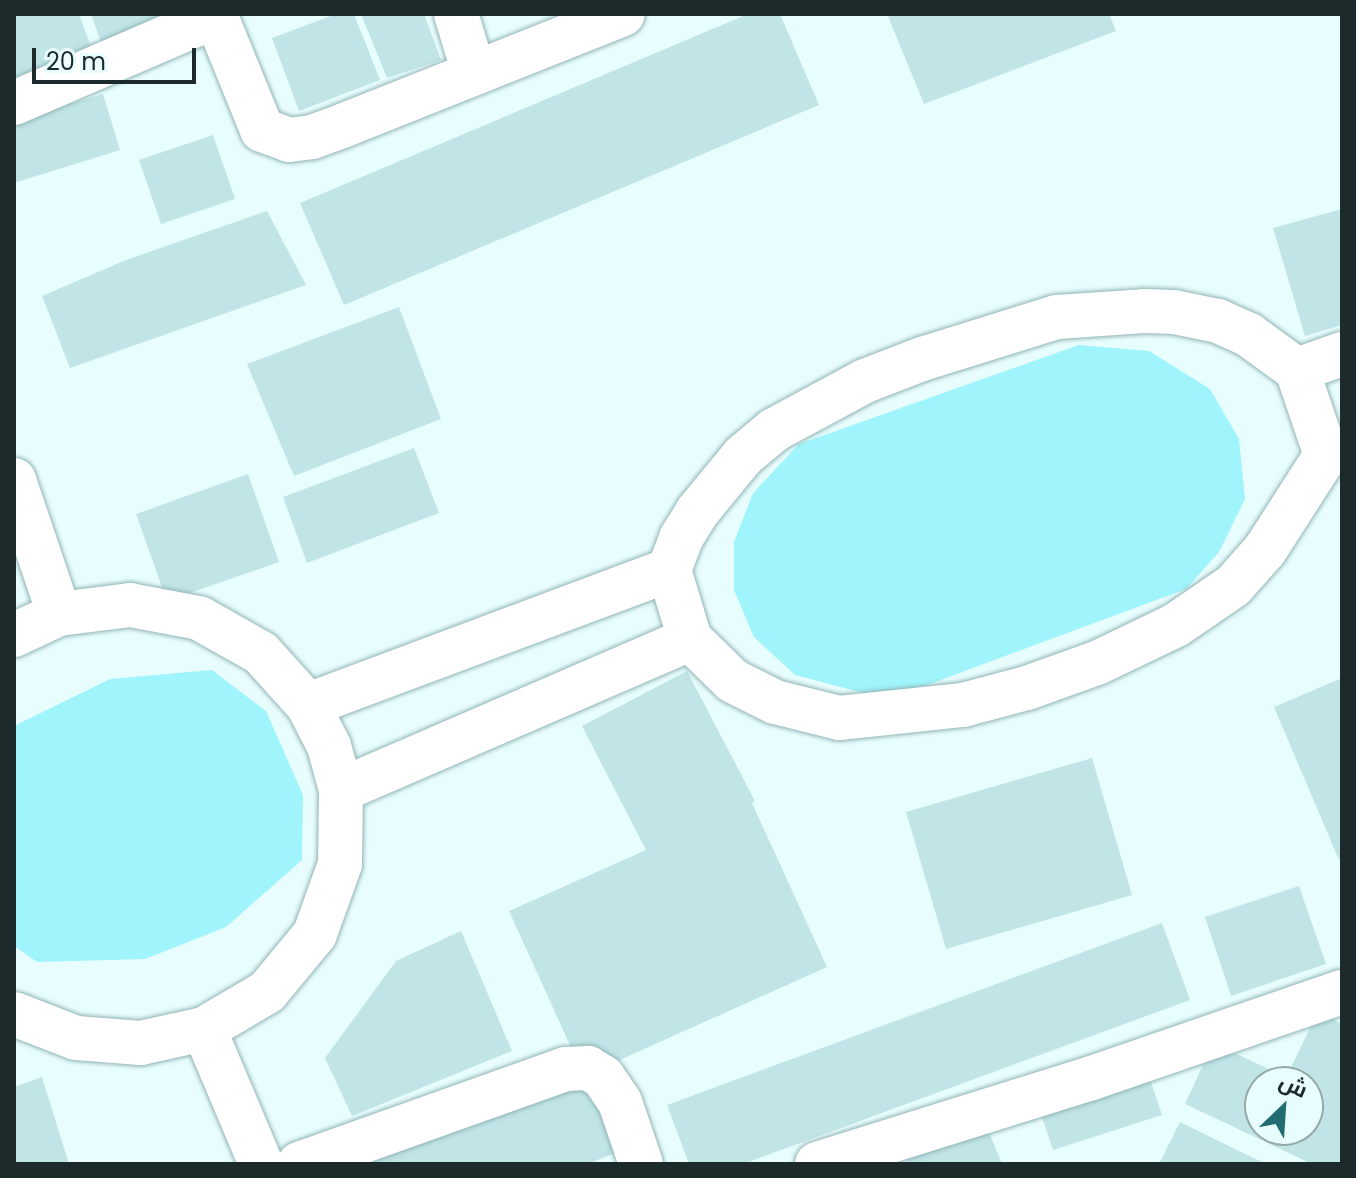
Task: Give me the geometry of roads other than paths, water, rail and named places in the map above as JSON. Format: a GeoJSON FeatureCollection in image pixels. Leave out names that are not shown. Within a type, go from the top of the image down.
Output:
{"type":"FeatureCollection","features":[{"type":"Feature","properties":{"kind":"street"},"geometry":{"type":"LineString","coordinates":[[456,14],[474,73]]}},
{"type":"Feature","properties":{"kind":"street"},"geometry":{"type":"LineString","coordinates":[[14,103],[216,15],[262,130],[271,136],[289,140],[312,137],[623,14]]}},
{"type":"Feature","properties":{"kind":"street"},"geometry":{"type":"LineString","coordinates":[[1174,312],[1218,321],[1249,335],[1297,370],[1334,452],[1273,540],[1233,586],[1176,625],[1097,663],[1027,688],[963,705],[839,718],[775,702],[733,681],[690,639],[669,570],[697,512],[743,456],[774,430],[865,381],[936,354],[1057,317],[1174,312]]}},
{"type":"Feature","properties":{"kind":"street"},"geometry":{"type":"LineString","coordinates":[[1297,370],[1342,354]]}},
{"type":"Feature","properties":{"kind":"street"},"geometry":{"type":"LineString","coordinates":[[14,480],[59,614]]}},
{"type":"Feature","properties":{"kind":"street"},"geometry":{"type":"LineString","coordinates":[[308,705],[669,570]]}},
{"type":"Feature","properties":{"kind":"street"},"geometry":{"type":"LineString","coordinates":[[14,635],[59,614],[130,605],[199,618],[261,653],[308,705],[329,746],[341,790],[340,864],[315,934],[267,992],[204,1029],[141,1043],[76,1038],[14,1014]]}},
{"type":"Feature","properties":{"kind":"street"},"geometry":{"type":"LineString","coordinates":[[341,790],[690,639]]}},
{"type":"Feature","properties":{"kind":"street"},"geometry":{"type":"LineString","coordinates":[[817,1164],[1089,1079],[1342,992]]}},
{"type":"Feature","properties":{"kind":"street"},"geometry":{"type":"LineString","coordinates":[[204,1029],[261,1164]]}},
{"type":"Feature","properties":{"kind":"street"},"geometry":{"type":"LineString","coordinates":[[299,1164],[566,1069],[588,1068],[603,1077],[620,1102],[641,1164]]}}]}
